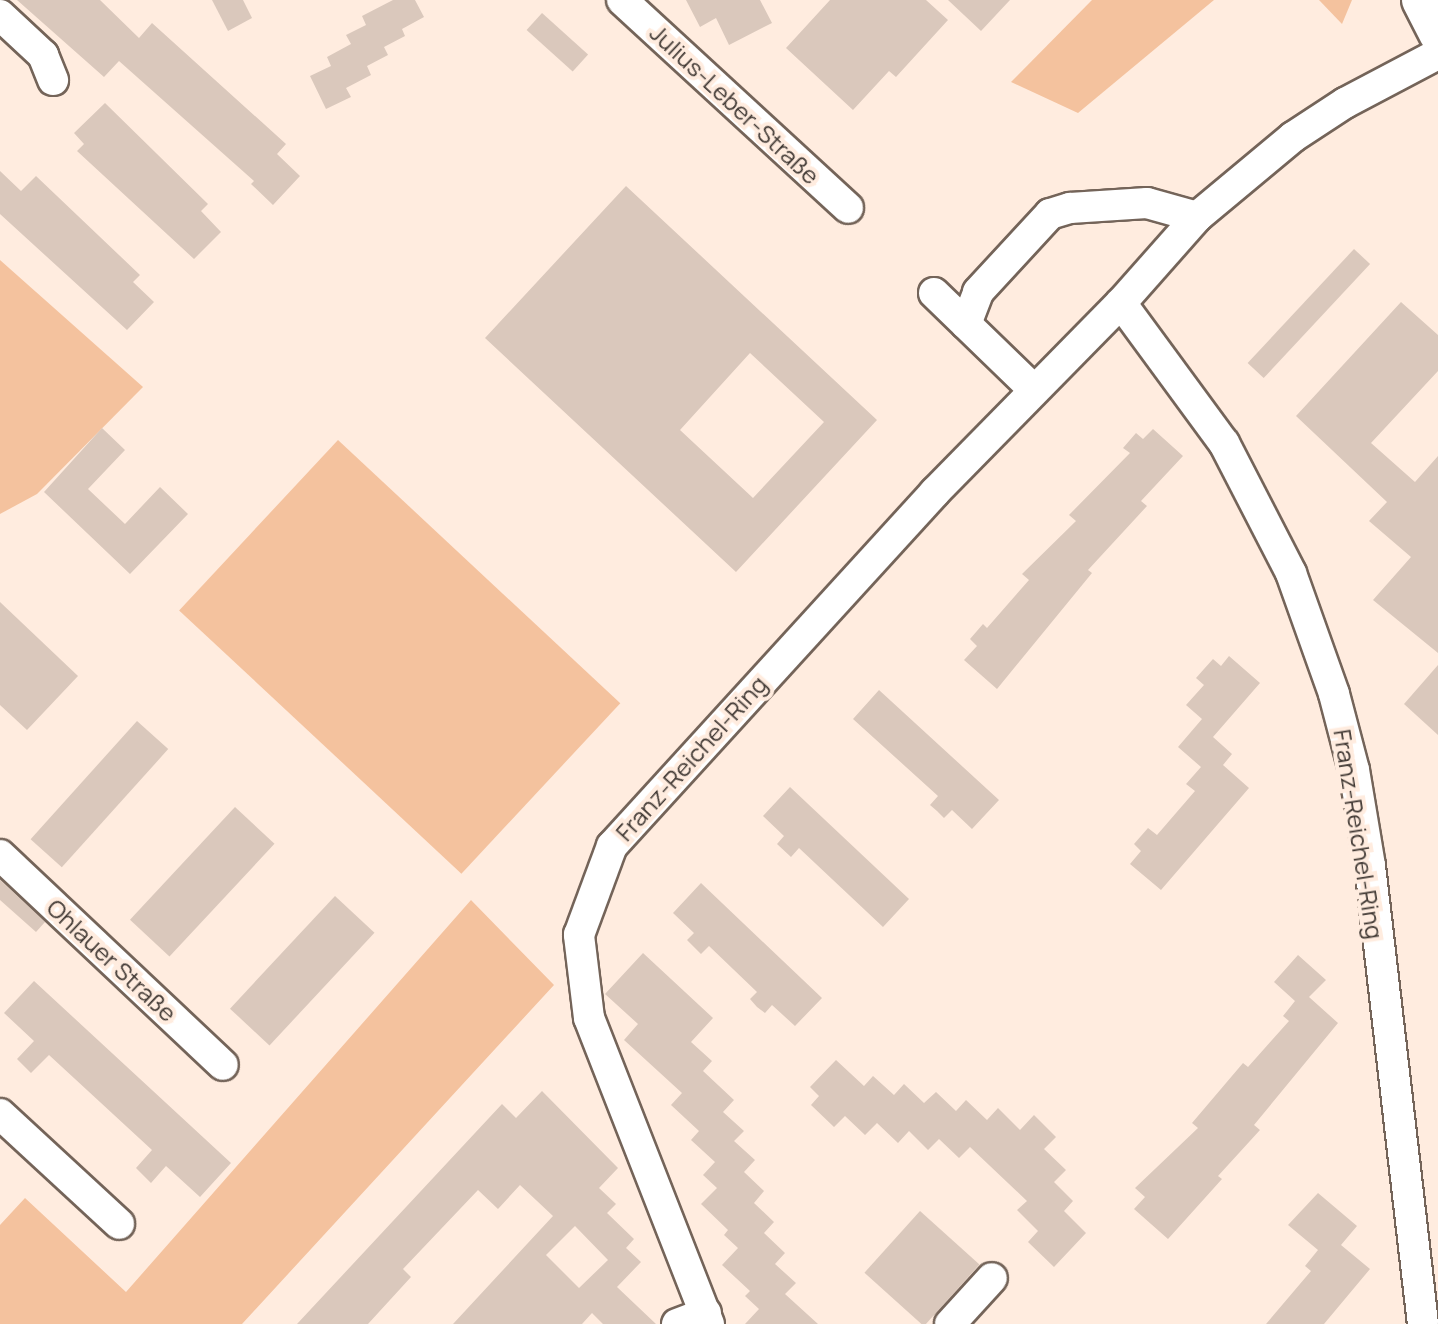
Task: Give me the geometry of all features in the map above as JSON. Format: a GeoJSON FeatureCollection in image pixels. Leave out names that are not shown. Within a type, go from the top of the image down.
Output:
{"type":"FeatureCollection","features":[{"type":"Feature","properties":{"kind":"main road"},"geometry":{"type":"LineString","coordinates":[[1421,0],[1438,34]]}},
{"type":"Feature","properties":{"kind":"street","name":"Julius-Leber-Straße"},"geometry":{"type":"LineString","coordinates":[[622,0],[848,208]]}},
{"type":"Feature","properties":{"kind":"street"},"geometry":{"type":"LineString","coordinates":[[0,15],[43,55],[53,80]]}},
{"type":"Feature","properties":{"kind":"street","name":"Franz-Reichel-Ring"},"geometry":{"type":"LineString","coordinates":[[707,1319],[589,1018],[579,935],[585,909],[612,846],[1033,389],[1121,303],[1197,217],[1293,137],[1345,103],[1438,54]]}},
{"type":"Feature","properties":{"kind":"street"},"geometry":{"type":"LineString","coordinates":[[966,324],[978,292],[1050,214],[1070,208],[1147,203],[1197,217]]}},
{"type":"Feature","properties":{"kind":"street"},"geometry":{"type":"LineString","coordinates":[[934,293],[1033,389]]}},
{"type":"Feature","properties":{"kind":"street","name":"Franz-Reichel-Ring"},"geometry":{"type":"LineString","coordinates":[[1121,303],[1224,443],[1291,573],[1334,694],[1354,770],[1370,866],[1423,1324]]}},
{"type":"Feature","properties":{"kind":"street","name":"Ohlauer Straße"},"geometry":{"type":"LineString","coordinates":[[0,855],[223,1065]]}},
{"type":"Feature","properties":{"kind":"street"},"geometry":{"type":"LineString","coordinates":[[0,1114],[119,1224]]}},
{"type":"Feature","properties":{"kind":"street"},"geometry":{"type":"LineString","coordinates":[[950,1324],[992,1278]]}},
{"type":"Feature","properties":{"kind":"street"},"geometry":{"type":"LineString","coordinates":[[677,1324],[707,1319]]}},
{"type":"Feature","properties":{"kind":"shaded area"},"geometry":{"type":"Polygon","coordinates":[[[1092,0],[1214,0],[1078,113],[1011,82],[1092,0]]]}},
{"type":"Feature","properties":{"kind":"shaded area"},"geometry":{"type":"Polygon","coordinates":[[[1319,0],[1352,0],[1342,24],[1319,0]]]}},
{"type":"Feature","properties":{"kind":"shaded area"},"geometry":{"type":"Polygon","coordinates":[[[0,260],[143,387],[37,494],[0,514],[0,260]]]}},
{"type":"Feature","properties":{"kind":"shaded area"},"geometry":{"type":"Polygon","coordinates":[[[338,440],[620,703],[461,874],[179,610],[338,440]]]}},
{"type":"Feature","properties":{"kind":"shaded area"},"geometry":{"type":"Polygon","coordinates":[[[471,900],[554,985],[242,1324],[0,1324],[0,1225],[25,1198],[126,1292],[471,900]]]}},
{"type":"Feature","properties":{"kind":"building"},"geometry":{"type":"Polygon","coordinates":[[[17,0],[100,0],[139,38],[152,23],[286,144],[277,154],[300,176],[273,205],[251,184],[254,181],[119,61],[104,77],[17,0]]]}},
{"type":"Feature","properties":{"kind":"building"},"geometry":{"type":"Polygon","coordinates":[[[212,0],[243,0],[252,18],[228,31],[212,0]]]}},
{"type":"Feature","properties":{"kind":"building"},"geometry":{"type":"Polygon","coordinates":[[[393,0],[415,0],[424,17],[402,29],[405,36],[384,47],[388,55],[367,66],[371,75],[346,88],[351,97],[326,109],[310,76],[331,66],[327,57],[351,44],[346,35],[366,25],[362,16],[393,0]]]}},
{"type":"Feature","properties":{"kind":"building"},"geometry":{"type":"Polygon","coordinates":[[[686,0],[760,0],[772,23],[729,45],[716,18],[700,27],[686,0]]]}},
{"type":"Feature","properties":{"kind":"building"},"geometry":{"type":"Polygon","coordinates":[[[830,0],[926,0],[948,20],[896,77],[889,71],[853,110],[786,48],[830,0]]]}},
{"type":"Feature","properties":{"kind":"building"},"geometry":{"type":"Polygon","coordinates":[[[948,0],[1010,0],[981,31],[948,0]]]}},
{"type":"Feature","properties":{"kind":"building"},"geometry":{"type":"Polygon","coordinates":[[[542,13],[588,54],[573,72],[527,30],[542,13]]]}},
{"type":"Feature","properties":{"kind":"building"},"geometry":{"type":"Polygon","coordinates":[[[105,103],[208,204],[201,211],[221,232],[194,259],[77,151],[84,144],[74,133],[105,103]]]}},
{"type":"Feature","properties":{"kind":"building"},"geometry":{"type":"Polygon","coordinates":[[[0,171],[21,191],[36,176],[140,275],[133,282],[154,302],[127,330],[0,214],[0,171]]]}},
{"type":"Feature","properties":{"kind":"building"},"geometry":{"type":"Polygon","coordinates":[[[626,186],[877,420],[736,572],[485,338],[626,186]],[[750,353],[680,430],[753,498],[824,422],[750,353]]]}},
{"type":"Feature","properties":{"kind":"building"},"geometry":{"type":"Polygon","coordinates":[[[1354,249],[1370,264],[1264,378],[1248,363],[1354,249]]]}},
{"type":"Feature","properties":{"kind":"building"},"geometry":{"type":"Polygon","coordinates":[[[1401,302],[1438,335],[1438,371],[1371,443],[1415,482],[1438,456],[1438,653],[1373,600],[1411,557],[1369,521],[1387,502],[1296,416],[1401,302]]]}},
{"type":"Feature","properties":{"kind":"building"},"geometry":{"type":"Polygon","coordinates":[[[102,428],[125,450],[88,489],[125,524],[160,487],[188,514],[130,574],[44,492],[102,428]]]}},
{"type":"Feature","properties":{"kind":"building"},"geometry":{"type":"Polygon","coordinates":[[[1153,429],[1183,456],[1141,501],[1147,506],[1088,570],[1092,573],[997,689],[964,660],[977,646],[970,639],[983,624],[987,628],[1029,580],[1022,574],[1076,521],[1069,515],[1130,453],[1123,448],[1136,433],[1143,439],[1153,429]]]}},
{"type":"Feature","properties":{"kind":"building"},"geometry":{"type":"Polygon","coordinates":[[[0,602],[78,676],[27,730],[0,705],[0,602]]]}},
{"type":"Feature","properties":{"kind":"building"},"geometry":{"type":"Polygon","coordinates":[[[1229,656],[1260,683],[1213,737],[1232,754],[1223,765],[1249,788],[1161,890],[1130,864],[1141,851],[1134,844],[1148,828],[1157,835],[1195,791],[1186,784],[1201,767],[1178,747],[1202,719],[1186,705],[1204,685],[1196,678],[1213,659],[1221,666],[1229,656]]]}},
{"type":"Feature","properties":{"kind":"building"},"geometry":{"type":"Polygon","coordinates":[[[1438,665],[1438,735],[1404,704],[1438,665]]]}},
{"type":"Feature","properties":{"kind":"building"},"geometry":{"type":"Polygon","coordinates":[[[879,690],[999,800],[972,829],[952,810],[944,818],[930,805],[938,796],[853,719],[879,690]]]}},
{"type":"Feature","properties":{"kind":"building"},"geometry":{"type":"Polygon","coordinates":[[[137,721],[168,749],[62,867],[31,839],[137,721]]]}},
{"type":"Feature","properties":{"kind":"building"},"geometry":{"type":"Polygon","coordinates":[[[790,787],[909,899],[883,927],[799,848],[791,857],[777,844],[784,836],[763,816],[790,787]]]}},
{"type":"Feature","properties":{"kind":"building"},"geometry":{"type":"Polygon","coordinates":[[[235,807],[274,844],[169,956],[130,920],[235,807]]]}},
{"type":"Feature","properties":{"kind":"building"},"geometry":{"type":"Polygon","coordinates":[[[0,880],[45,922],[36,932],[0,900],[0,880]]]}},
{"type":"Feature","properties":{"kind":"building"},"geometry":{"type":"Polygon","coordinates":[[[701,883],[822,998],[795,1026],[772,1005],[765,1013],[757,1007],[750,999],[757,992],[709,946],[701,954],[687,940],[694,933],[673,913],[701,883]]]}},
{"type":"Feature","properties":{"kind":"building"},"geometry":{"type":"Polygon","coordinates":[[[335,896],[374,933],[269,1045],[230,1009],[335,896]]]}},
{"type":"Feature","properties":{"kind":"building"},"geometry":{"type":"Polygon","coordinates":[[[643,953],[713,1018],[691,1042],[712,1061],[703,1071],[734,1100],[723,1112],[744,1131],[734,1141],[755,1160],[744,1172],[764,1191],[754,1203],[774,1222],[764,1233],[785,1253],[775,1264],[796,1283],[785,1294],[818,1324],[745,1324],[759,1309],[745,1296],[750,1291],[722,1265],[738,1248],[724,1235],[728,1230],[701,1204],[717,1188],[703,1175],[715,1162],[691,1140],[699,1131],[671,1105],[682,1093],[624,1040],[638,1024],[605,994],[643,953]]]}},
{"type":"Feature","properties":{"kind":"building"},"geometry":{"type":"Polygon","coordinates":[[[1298,955],[1326,980],[1309,997],[1338,1023],[1254,1125],[1260,1130],[1218,1176],[1222,1179],[1168,1239],[1134,1209],[1145,1197],[1135,1188],[1198,1128],[1192,1123],[1243,1063],[1248,1067],[1289,1021],[1283,1016],[1295,1001],[1274,982],[1298,955]]]}},
{"type":"Feature","properties":{"kind":"building"},"geometry":{"type":"Polygon","coordinates":[[[34,981],[231,1163],[200,1197],[166,1166],[151,1183],[136,1168],[152,1150],[49,1055],[31,1073],[17,1059],[34,1041],[4,1013],[34,981]]]}},
{"type":"Feature","properties":{"kind":"building"},"geometry":{"type":"Polygon","coordinates":[[[836,1060],[864,1086],[873,1076],[894,1095],[904,1084],[924,1103],[936,1092],[956,1111],[966,1100],[987,1120],[998,1108],[1020,1130],[1034,1115],[1056,1137],[1044,1149],[1066,1170],[1054,1182],[1073,1201],[1064,1211],[1086,1233],[1054,1267],[1028,1242],[1038,1231],[1017,1210],[1027,1201],[970,1147],[959,1158],[939,1139],[928,1150],[909,1131],[898,1143],[877,1123],[865,1135],[845,1116],[834,1127],[811,1105],[819,1096],[810,1087],[836,1060]]]}},
{"type":"Feature","properties":{"kind":"building"},"geometry":{"type":"Polygon","coordinates":[[[542,1091],[618,1168],[599,1188],[616,1204],[607,1213],[634,1239],[626,1248],[641,1262],[617,1287],[656,1324],[603,1324],[592,1313],[582,1324],[453,1324],[553,1216],[520,1185],[498,1209],[478,1190],[403,1269],[411,1277],[368,1324],[297,1324],[502,1104],[516,1118],[542,1091]],[[575,1226],[546,1255],[579,1288],[608,1260],[575,1226]]]}},
{"type":"Feature","properties":{"kind":"building"},"geometry":{"type":"Polygon","coordinates":[[[1318,1193],[1357,1226],[1341,1245],[1370,1269],[1324,1324],[1266,1324],[1311,1271],[1305,1266],[1318,1250],[1288,1225],[1318,1193]]]}},
{"type":"Feature","properties":{"kind":"building"},"geometry":{"type":"Polygon","coordinates":[[[920,1211],[979,1265],[926,1324],[921,1324],[864,1273],[920,1211]]]}}]}
